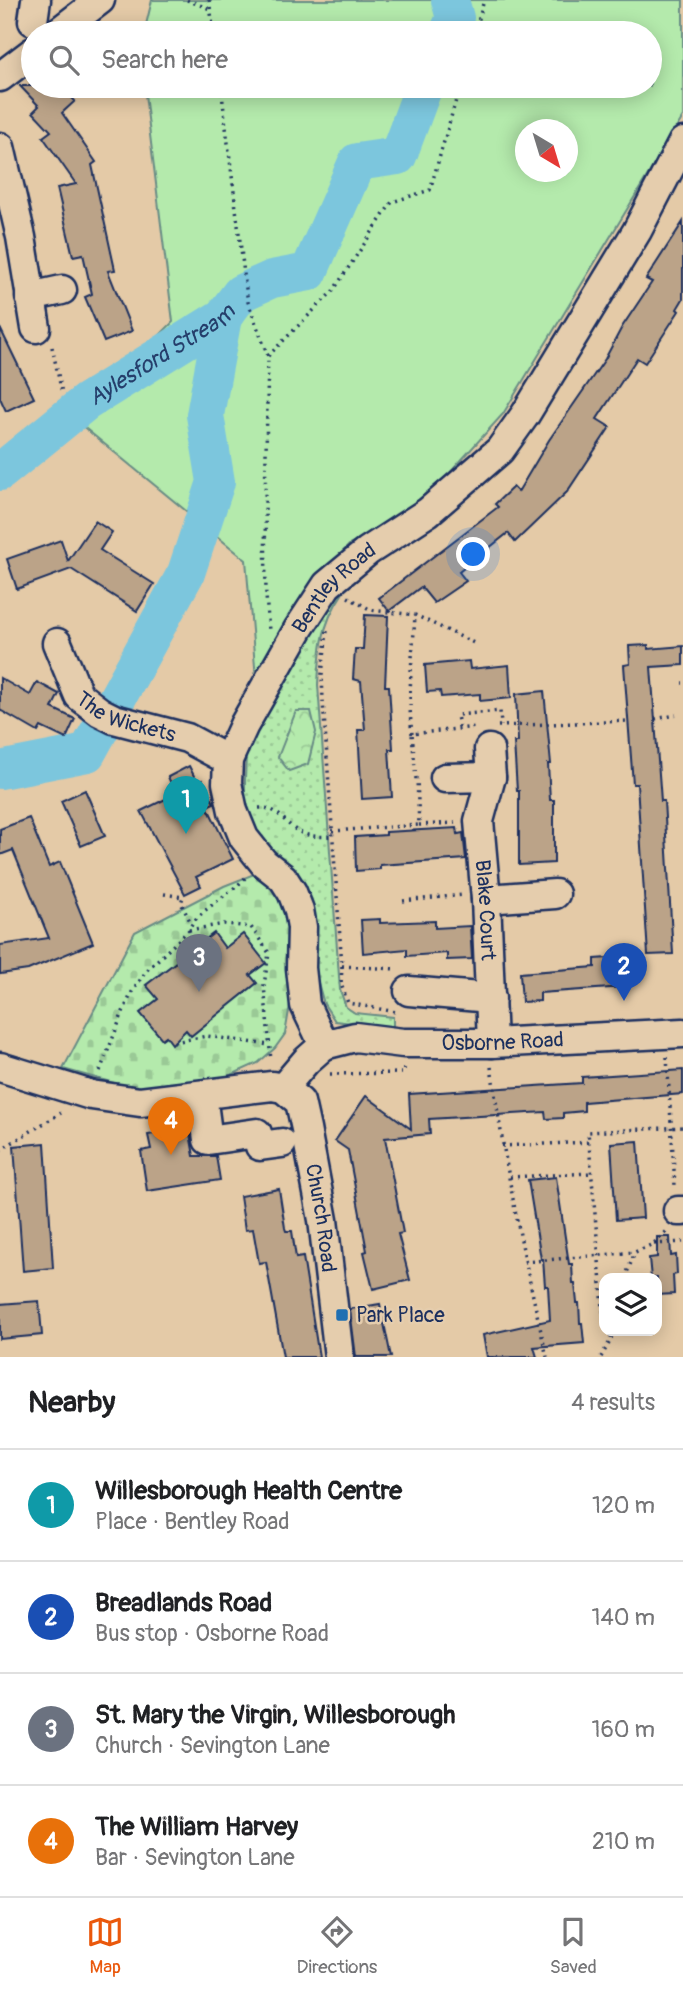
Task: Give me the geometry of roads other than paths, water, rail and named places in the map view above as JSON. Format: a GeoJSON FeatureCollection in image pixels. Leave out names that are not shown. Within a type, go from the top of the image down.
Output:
{"type":"FeatureCollection","features":[{"type":"Feature","properties":{"kind":"street"},"geometry":{"type":"LineString","coordinates":[[42,18],[100,0]]}},
{"type":"Feature","properties":{"kind":"street"},"geometry":{"type":"LineString","coordinates":[[0,77],[21,61]]}},
{"type":"Feature","properties":{"kind":"street","name":"Bentley Road"},"geometry":{"type":"LineString","coordinates":[[324,1045],[305,1005],[299,910],[283,878],[264,863],[244,838],[233,811],[227,783],[228,760],[244,724],[327,585],[369,551],[428,512],[500,450],[637,232],[683,142]]}},
{"type":"Feature","properties":{"kind":"street"},"geometry":{"type":"LineString","coordinates":[[0,146],[21,236],[36,328]]}},
{"type":"Feature","properties":{"kind":"street"},"geometry":{"type":"LineString","coordinates":[[30,297],[62,290]]}},
{"type":"Feature","properties":{"kind":"street","name":"The Wickets"},"geometry":{"type":"LineString","coordinates":[[57,643],[79,696],[107,716],[187,738],[228,760]]}},
{"type":"Feature","properties":{"kind":"street","name":"Blake Court"},"geometry":{"type":"LineString","coordinates":[[492,1043],[486,896],[479,821],[491,777],[495,737]]}},
{"type":"Feature","properties":{"kind":"street"},"geometry":{"type":"LineString","coordinates":[[445,778],[491,777]]}},
{"type":"Feature","properties":{"kind":"street"},"geometry":{"type":"LineString","coordinates":[[486,896],[555,894]]}},
{"type":"Feature","properties":{"kind":"street"},"geometry":{"type":"LineString","coordinates":[[406,1002],[491,998]]}},
{"type":"Feature","properties":{"kind":"street","name":"Osborne Road"},"geometry":{"type":"LineString","coordinates":[[324,1045],[355,1037],[403,1043],[675,1044]]}},
{"type":"Feature","properties":{"kind":"street"},"geometry":{"type":"LineString","coordinates":[[0,1067],[91,1095],[140,1102],[272,1086],[284,1088],[306,1061],[324,1045]]}},
{"type":"Feature","properties":{"kind":"street","name":"Church Road"},"geometry":{"type":"LineString","coordinates":[[284,1088],[300,1102],[306,1129],[323,1220],[340,1357]]}},
{"type":"Feature","properties":{"kind":"street"},"geometry":{"type":"LineString","coordinates":[[202,1095],[208,1140],[257,1133],[260,1146],[282,1143]]}},
{"type":"Feature","properties":{"kind":"waterway","name":"Aylesford Stream"},"geometry":{"type":"LineString","coordinates":[[450,0],[454,21]]}},
{"type":"Feature","properties":{"kind":"waterway","name":"Aylesford Stream"},"geometry":{"type":"LineString","coordinates":[[0,472],[86,402],[223,317],[241,293],[272,279],[309,272],[357,162],[398,156],[420,98]]}},
{"type":"Feature","properties":{"kind":"waterway"},"geometry":{"type":"LineString","coordinates":[[0,770],[87,753],[186,573],[216,482],[205,415],[223,317]]}},
{"type":"Feature","properties":{"kind":"place","name":"Willesborough Health Centre"},"geometry":{"type":"Point","coordinates":[186,834]}},
{"type":"Feature","properties":{"kind":"place","name":"St. Mary the Virgin, Willesborough"},"geometry":{"type":"Point","coordinates":[199,992]}},
{"type":"Feature","properties":{"kind":"place","name":"Breadlands Road"},"geometry":{"type":"Point","coordinates":[624,1001]}},
{"type":"Feature","properties":{"kind":"place","name":"The William Harvey"},"geometry":{"type":"Point","coordinates":[171,1155]}},
{"type":"Feature","properties":{"kind":"place","name":"Park Place"},"geometry":{"type":"Point","coordinates":[342,1315]}}]}
